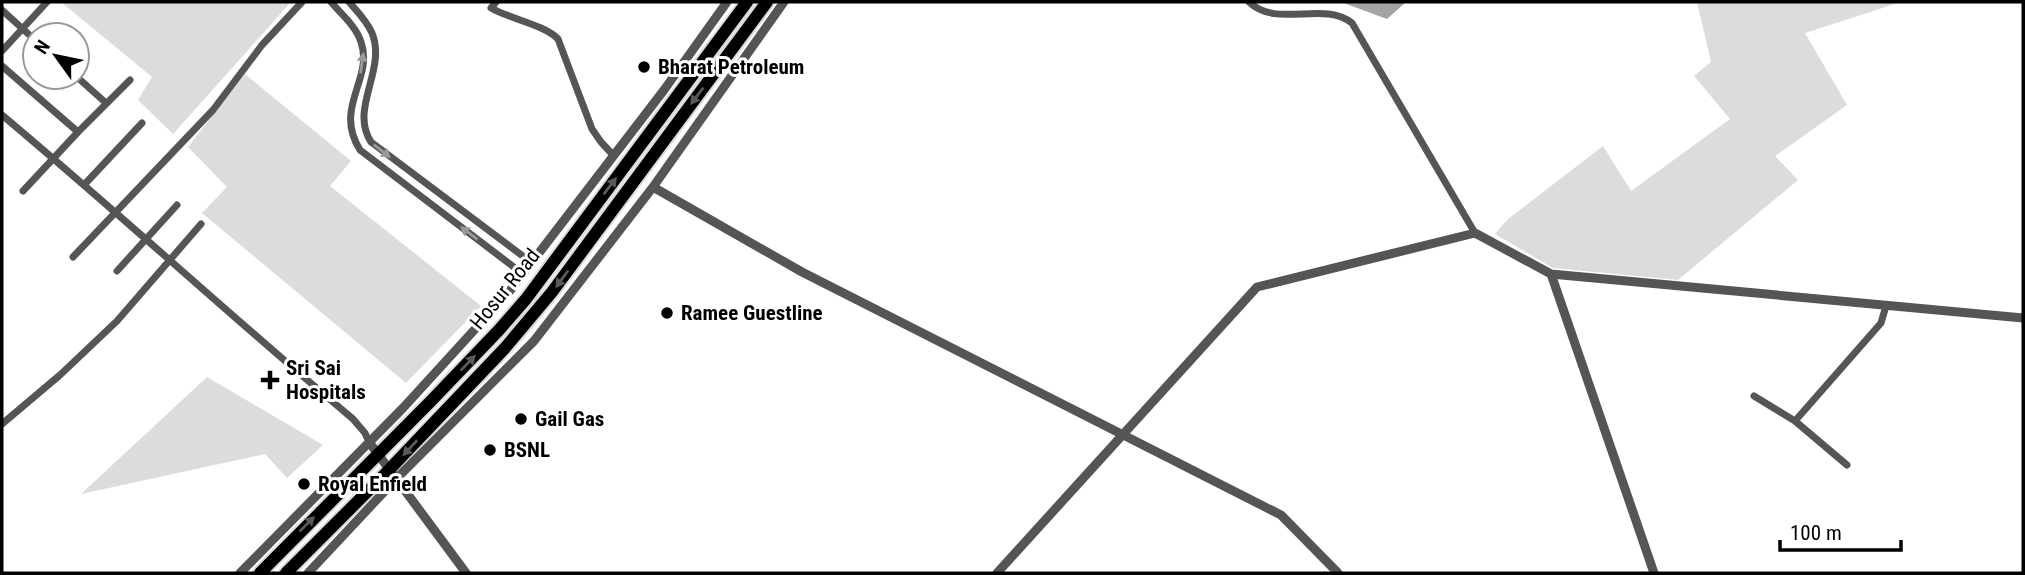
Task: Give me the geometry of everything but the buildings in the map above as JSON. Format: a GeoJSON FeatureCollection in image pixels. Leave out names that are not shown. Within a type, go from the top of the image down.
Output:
{"type":"FeatureCollection","features":[{"type":"Feature","properties":{"kind":"highway","name":"Hosur Road"},"geometry":{"type":"LineString","coordinates":[[260,573],[379,455],[526,299],[747,2]]}},
{"type":"Feature","properties":{"kind":"highway","name":"Hosur Road"},"geometry":{"type":"LineString","coordinates":[[286,573],[394,473],[505,348],[552,292],[767,2]]}},
{"type":"Feature","properties":{"kind":"street"},"geometry":{"type":"LineString","coordinates":[[29,21],[47,2]]}},
{"type":"Feature","properties":{"kind":"street"},"geometry":{"type":"LineString","coordinates":[[73,257],[213,110],[262,46],[302,2]]}},
{"type":"Feature","properties":{"kind":"street"},"geometry":{"type":"LineString","coordinates":[[331,2],[355,30],[363,46],[363,65],[350,114],[353,136],[360,150],[523,274]]}},
{"type":"Feature","properties":{"kind":"street"},"geometry":{"type":"LineString","coordinates":[[349,2],[370,28],[377,51],[376,68],[363,116],[371,142],[532,263]]}},
{"type":"Feature","properties":{"kind":"street"},"geometry":{"type":"LineString","coordinates":[[496,2],[491,8],[507,17],[546,29],[558,39],[593,129],[614,156]]}},
{"type":"Feature","properties":{"kind":"street"},"geometry":{"type":"LineString","coordinates":[[240,573],[403,408],[509,292],[614,156],[727,2]]}},
{"type":"Feature","properties":{"kind":"street"},"geometry":{"type":"LineString","coordinates":[[308,573],[394,473],[534,341],[653,187],[783,2]]}},
{"type":"Feature","properties":{"kind":"street"},"geometry":{"type":"LineString","coordinates":[[1249,2],[1268,14],[1331,13],[1343,15],[1353,23],[1475,233],[1551,274],[2023,318]]}},
{"type":"Feature","properties":{"kind":"street"},"geometry":{"type":"LineString","coordinates":[[2,10],[21,28]]}},
{"type":"Feature","properties":{"kind":"street"},"geometry":{"type":"LineString","coordinates":[[2,51],[21,30]]}},
{"type":"Feature","properties":{"kind":"street"},"geometry":{"type":"LineString","coordinates":[[2,66],[78,132]]}},
{"type":"Feature","properties":{"kind":"street"},"geometry":{"type":"LineString","coordinates":[[23,191],[130,80]]}},
{"type":"Feature","properties":{"kind":"street"},"geometry":{"type":"LineString","coordinates":[[91,90],[106,103]]}},
{"type":"Feature","properties":{"kind":"street"},"geometry":{"type":"LineString","coordinates":[[2,115],[353,419],[365,433],[365,445]]}},
{"type":"Feature","properties":{"kind":"street"},"geometry":{"type":"LineString","coordinates":[[85,185],[142,123]]}},
{"type":"Feature","properties":{"kind":"street"},"geometry":{"type":"LineString","coordinates":[[653,187],[802,272],[1281,515],[1339,573]]}},
{"type":"Feature","properties":{"kind":"street"},"geometry":{"type":"LineString","coordinates":[[117,271],[177,205]]}},
{"type":"Feature","properties":{"kind":"street"},"geometry":{"type":"LineString","coordinates":[[2,424],[60,375],[117,321],[201,224]]}},
{"type":"Feature","properties":{"kind":"street"},"geometry":{"type":"LineString","coordinates":[[997,573],[1257,287],[1475,233]]}},
{"type":"Feature","properties":{"kind":"street"},"geometry":{"type":"LineString","coordinates":[[1551,274],[1654,573]]}},
{"type":"Feature","properties":{"kind":"street"},"geometry":{"type":"LineString","coordinates":[[1795,421],[1881,323],[1886,306]]}},
{"type":"Feature","properties":{"kind":"street"},"geometry":{"type":"LineString","coordinates":[[1754,396],[1795,421],[1847,465]]}},
{"type":"Feature","properties":{"kind":"street"},"geometry":{"type":"LineString","coordinates":[[365,445],[379,455],[394,473],[466,573]]}},
{"type":"Feature","properties":{"kind":"shaded area"},"geometry":{"type":"Polygon","coordinates":[[[61,2],[291,2],[173,134],[138,100],[152,77],[91,27],[91,21],[84,21],[61,2]]]}},
{"type":"Feature","properties":{"kind":"shaded area"},"geometry":{"type":"Polygon","coordinates":[[[1341,2],[1406,2],[1387,19],[1341,2]]]}},
{"type":"Feature","properties":{"kind":"shaded area"},"geometry":{"type":"Polygon","coordinates":[[[1697,2],[1901,2],[1805,33],[1847,105],[1775,156],[1798,180],[1678,280],[1553,268],[1495,234],[1508,219],[1603,146],[1631,191],[1730,119],[1694,76],[1711,62],[1697,2]]]}},
{"type":"Feature","properties":{"kind":"shaded area"},"geometry":{"type":"Polygon","coordinates":[[[245,74],[351,161],[330,186],[481,306],[406,383],[202,213],[227,187],[188,147],[245,74]]]}},
{"type":"Feature","properties":{"kind":"shaded area"},"geometry":{"type":"Polygon","coordinates":[[[207,377],[323,445],[287,478],[265,454],[81,494],[207,377]]]}},
{"type":"Feature","properties":{"kind":"place","name":"Bharat Petroleum"},"geometry":{"type":"Point","coordinates":[644,67]}},
{"type":"Feature","properties":{"kind":"place","name":"Ramee Guestline"},"geometry":{"type":"Point","coordinates":[667,313]}},
{"type":"Feature","properties":{"kind":"place","name":"Sri Sai Hospitals"},"geometry":{"type":"Point","coordinates":[270,380]}},
{"type":"Feature","properties":{"kind":"place","name":"Gail Gas"},"geometry":{"type":"Point","coordinates":[521,419]}},
{"type":"Feature","properties":{"kind":"place","name":"BSNL"},"geometry":{"type":"Point","coordinates":[490,450]}},
{"type":"Feature","properties":{"kind":"place","name":"Royal Enfield"},"geometry":{"type":"Point","coordinates":[304,484]}}]}
